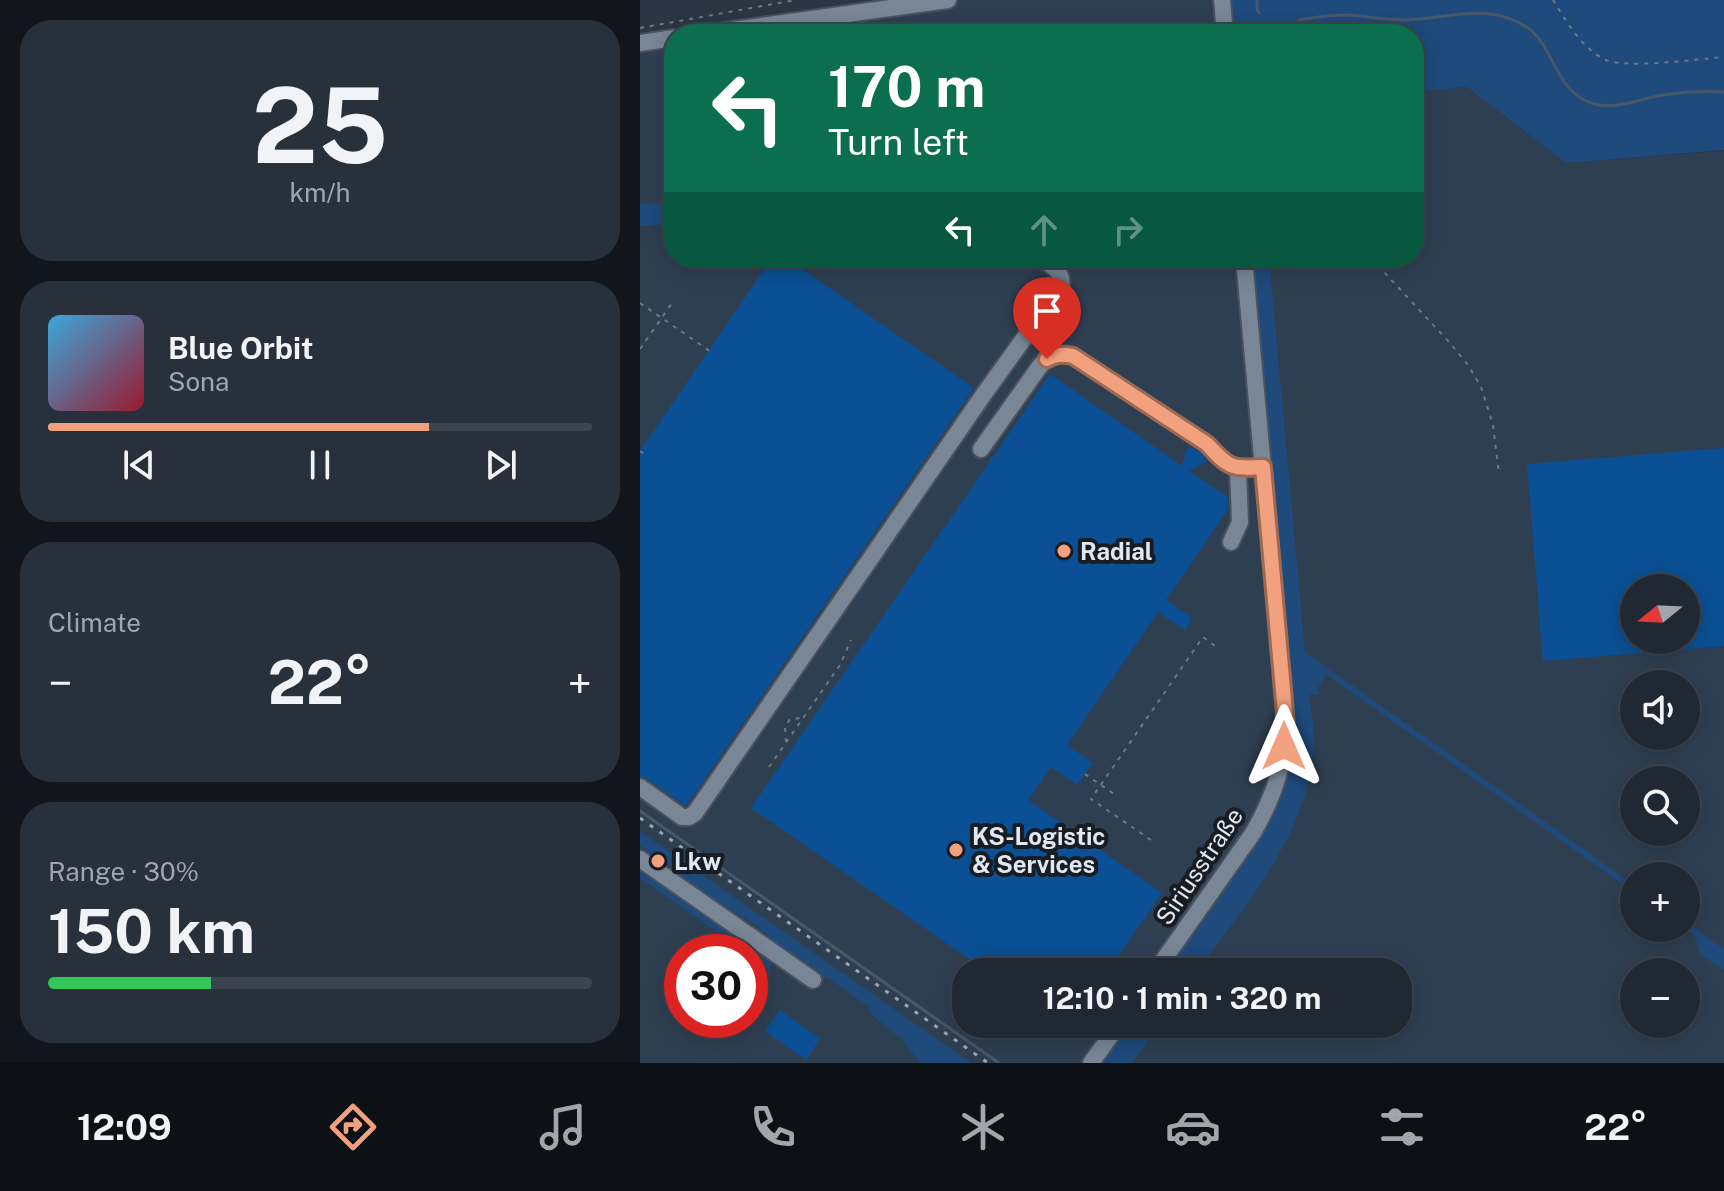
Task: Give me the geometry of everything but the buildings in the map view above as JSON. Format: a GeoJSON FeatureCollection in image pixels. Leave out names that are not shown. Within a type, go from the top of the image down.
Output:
{"type":"FeatureCollection","features":[{"type":"Feature","properties":{"kind":"street"},"geometry":{"type":"LineString","coordinates":[[775,24],[948,0]]}},
{"type":"Feature","properties":{"kind":"street"},"geometry":{"type":"LineString","coordinates":[[1222,0],[1224,24]]}},
{"type":"Feature","properties":{"kind":"street"},"geometry":{"type":"LineString","coordinates":[[640,43],[664,39]]}},
{"type":"Feature","properties":{"kind":"street"},"geometry":{"type":"LineString","coordinates":[[640,787],[682,817],[695,813],[1061,287],[1062,280],[1053,268]]}},
{"type":"Feature","properties":{"kind":"street","name":"Siriusstraße"},"geometry":{"type":"LineString","coordinates":[[1165,958],[1253,833],[1271,799],[1282,762],[1286,728],[1245,268]]}},
{"type":"Feature","properties":{"kind":"street"},"geometry":{"type":"LineString","coordinates":[[981,449],[1040,366],[1055,355],[1064,354],[1073,356],[1207,444],[1223,462],[1238,469],[1263,467]]}},
{"type":"Feature","properties":{"kind":"street"},"geometry":{"type":"LineString","coordinates":[[1231,542],[1240,522],[1238,469]]}},
{"type":"Feature","properties":{"kind":"street"},"geometry":{"type":"LineString","coordinates":[[640,859],[813,980]]}},
{"type":"Feature","properties":{"kind":"street"},"geometry":{"type":"LineString","coordinates":[[1091,1063],[1109,1038]]}},
{"type":"Feature","properties":{"kind":"path"},"geometry":{"type":"LineString","coordinates":[[640,28],[796,0]]}},
{"type":"Feature","properties":{"kind":"path"},"geometry":{"type":"LineString","coordinates":[[1553,0],[1590,50],[1608,61],[1634,64],[1724,57]]}},
{"type":"Feature","properties":{"kind":"path"},"geometry":{"type":"LineString","coordinates":[[1380,268],[1450,343],[1481,387],[1493,425],[1499,474]]}},
{"type":"Feature","properties":{"kind":"path"},"geometry":{"type":"LineString","coordinates":[[640,303],[714,354]]}},
{"type":"Feature","properties":{"kind":"path"},"geometry":{"type":"LineString","coordinates":[[640,349],[672,303]]}},
{"type":"Feature","properties":{"kind":"path"},"geometry":{"type":"LineString","coordinates":[[640,451],[646,455]]}},
{"type":"Feature","properties":{"kind":"path"},"geometry":{"type":"LineString","coordinates":[[1151,840],[1091,799],[1203,637],[1215,646]]}},
{"type":"Feature","properties":{"kind":"path"},"geometry":{"type":"LineString","coordinates":[[769,767],[840,665],[851,640]]}},
{"type":"Feature","properties":{"kind":"path"},"geometry":{"type":"LineString","coordinates":[[840,665],[846,669]]}},
{"type":"Feature","properties":{"kind":"path"},"geometry":{"type":"LineString","coordinates":[[811,706],[818,711]]}},
{"type":"Feature","properties":{"kind":"path"},"geometry":{"type":"LineString","coordinates":[[786,743],[784,732],[790,719],[803,718]]}},
{"type":"Feature","properties":{"kind":"path"},"geometry":{"type":"LineString","coordinates":[[1085,774],[1114,794]]}},
{"type":"Feature","properties":{"kind":"shaded area"},"geometry":{"type":"Polygon","coordinates":[[[912,0],[1231,0],[1233,24],[736,24],[912,0]]]}},
{"type":"Feature","properties":{"kind":"shaded area"},"geometry":{"type":"Polygon","coordinates":[[[1230,0],[1724,0],[1724,150],[1566,163],[1467,87],[1424,91],[1424,24],[1232,24],[1230,0]]]}},
{"type":"Feature","properties":{"kind":"shaded area"},"geometry":{"type":"Polygon","coordinates":[[[664,34],[664,268],[1424,268],[1424,91],[1467,87],[1566,163],[1724,151],[1724,1063],[640,1063],[640,37],[664,34]]]}},
{"type":"Feature","properties":{"kind":"shaded area"},"geometry":{"type":"Polygon","coordinates":[[[664,203],[664,225],[640,226],[640,204],[664,203]]]}},
{"type":"Feature","properties":{"kind":"shaded area"},"geometry":{"type":"Polygon","coordinates":[[[1254,268],[1270,268],[1305,652],[1620,875],[1620,882],[1326,674],[1318,688],[1319,694],[1309,695],[1314,738],[1311,771],[1290,834],[1256,891],[1207,958],[1176,958],[1261,837],[1280,803],[1292,766],[1294,713],[1254,268]]]}},
{"type":"Feature","properties":{"kind":"shaded area"},"geometry":{"type":"Polygon","coordinates":[[[640,831],[971,1063],[921,1063],[900,1038],[872,1015],[869,1007],[828,978],[819,978],[776,947],[768,934],[736,913],[723,909],[680,879],[676,870],[640,846],[640,831]]]}},
{"type":"Feature","properties":{"kind":"shaded area"},"geometry":{"type":"Polygon","coordinates":[[[640,871],[730,934],[720,934],[640,878],[640,871]]]}},
{"type":"Feature","properties":{"kind":"shaded area"},"geometry":{"type":"Polygon","coordinates":[[[1700,932],[1724,949],[1724,970],[1701,955],[1697,942],[1700,942],[1700,932]]]}},
{"type":"Feature","properties":{"kind":"shaded area"},"geometry":{"type":"Polygon","coordinates":[[[1119,1038],[1150,1038],[1132,1063],[1102,1063],[1119,1038]]]}},
{"type":"Feature","properties":{"kind":"waterway"},"geometry":{"type":"LineString","coordinates":[[1257,0],[1259,13]]}},
{"type":"Feature","properties":{"kind":"waterway"},"geometry":{"type":"LineString","coordinates":[[1299,20],[1342,15],[1403,20],[1484,13],[1515,21],[1531,30],[1571,90],[1591,103],[1609,106],[1671,94],[1724,92]]}},
{"type":"Feature","properties":{"kind":"waterway"},"geometry":{"type":"LineString","coordinates":[[640,811],[999,1063]]}},
{"type":"Feature","properties":{"kind":"railway"},"geometry":{"type":"LineString","coordinates":[[640,818],[988,1063]]}},
{"type":"Feature","properties":{"kind":"place","name":"Radial"},"geometry":{"type":"Point","coordinates":[1064,551]}},
{"type":"Feature","properties":{"kind":"place","name":"KS-Logistic & Services"},"geometry":{"type":"Point","coordinates":[956,850]}},
{"type":"Feature","properties":{"kind":"place","name":"Lkw"},"geometry":{"type":"Point","coordinates":[658,861]}},
{"type":"Feature","properties":{"kind":"route"},"geometry":{"type":"LineString","coordinates":[[1047,359],[1055,355],[1073,356],[1207,444],[1223,462],[1238,469],[1263,467],[1284,701],[1284,746]]}}]}
